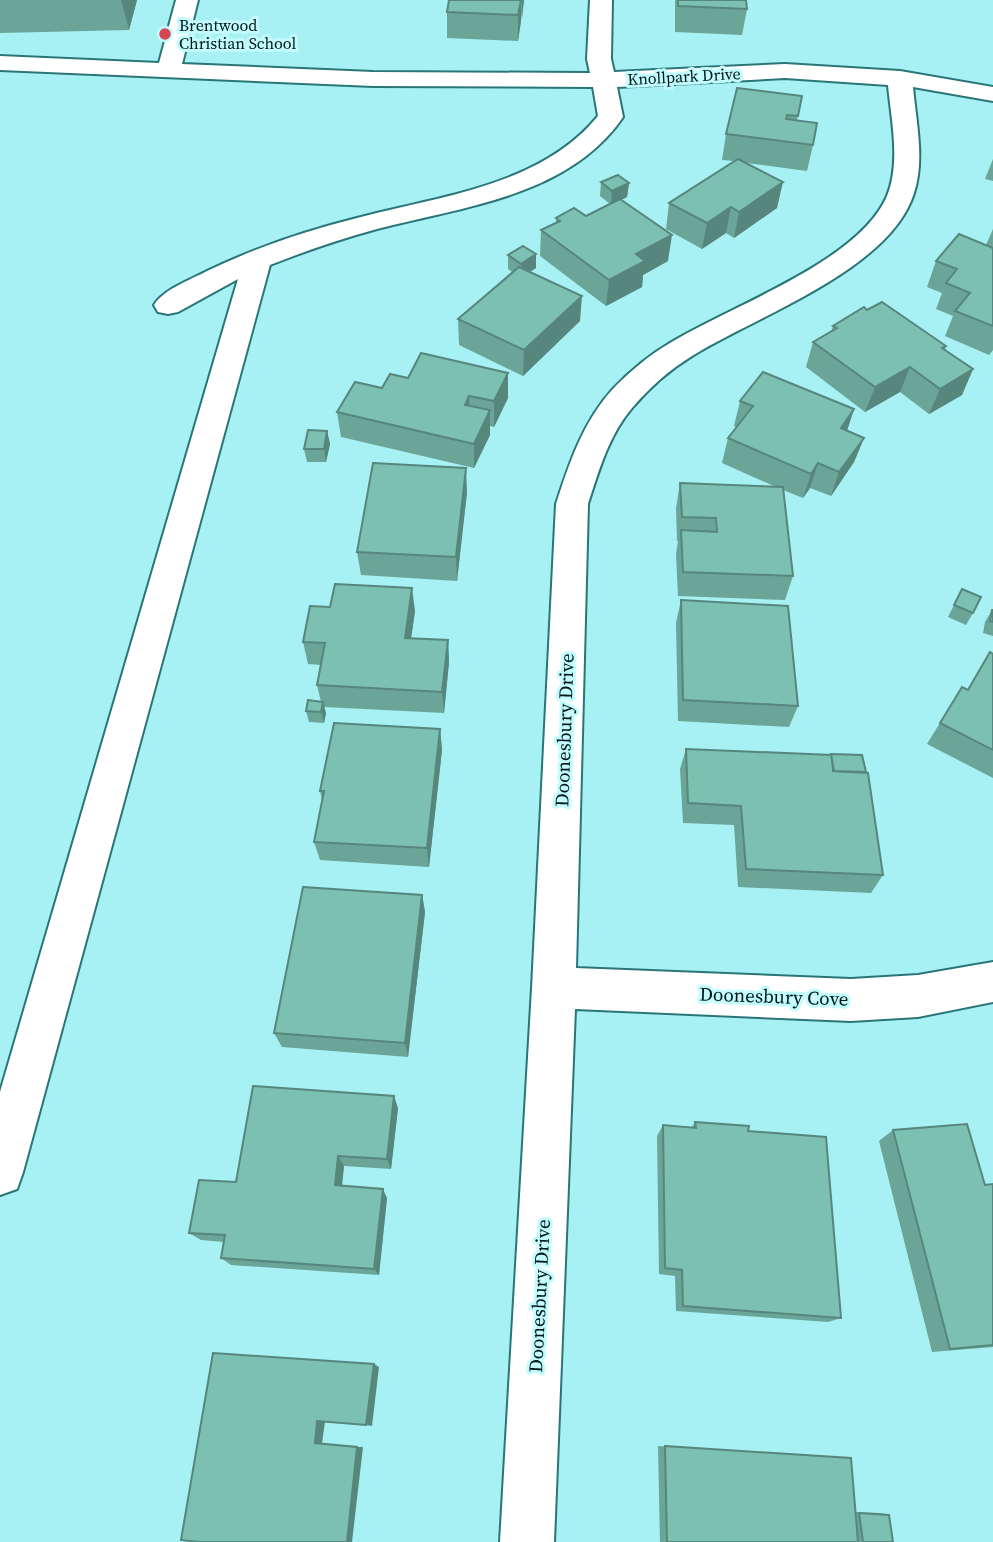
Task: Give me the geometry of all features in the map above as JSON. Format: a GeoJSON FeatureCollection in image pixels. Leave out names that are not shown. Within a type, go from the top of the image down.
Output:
{"type":"FeatureCollection","features":[{"type":"Feature","properties":{"kind":"street"},"geometry":{"type":"LineString","coordinates":[[169,69],[187,0]]}},
{"type":"Feature","properties":{"kind":"street"},"geometry":{"type":"LineString","coordinates":[[168,305],[203,282],[258,258],[335,232],[526,181],[583,148],[611,117],[599,59],[601,0]]}},
{"type":"Feature","properties":{"kind":"street","name":"Knollpark Drive"},"geometry":{"type":"LineString","coordinates":[[0,63],[373,79],[604,80],[785,71],[900,78],[993,94]]}},
{"type":"Feature","properties":{"kind":"street","name":"Doonesbury Drive"},"geometry":{"type":"LineString","coordinates":[[527,1542],[554,988],[572,504],[583,465],[620,401],[644,377],[682,348],[848,258],[880,232],[901,197],[907,163],[900,78]]}},
{"type":"Feature","properties":{"kind":"street"},"geometry":{"type":"LineString","coordinates":[[0,1172],[258,258]]}},
{"type":"Feature","properties":{"kind":"street","name":"Doonesbury Cove"},"geometry":{"type":"LineString","coordinates":[[554,988],[851,1000],[918,996],[993,982]]}},
{"type":"Feature","properties":{"kind":"building"},"geometry":{"type":"Polygon","coordinates":[[[449,0],[521,0],[518,15],[447,12],[449,0]]]}},
{"type":"Feature","properties":{"kind":"building"},"geometry":{"type":"Polygon","coordinates":[[[678,0],[746,0],[747,9],[678,6],[678,0]]]}},
{"type":"Feature","properties":{"kind":"building"},"geometry":{"type":"Polygon","coordinates":[[[737,88],[802,96],[798,116],[787,115],[786,119],[817,123],[813,145],[726,134],[737,88]]]}},
{"type":"Feature","properties":{"kind":"building"},"geometry":{"type":"Polygon","coordinates":[[[738,159],[783,182],[739,212],[731,207],[707,223],[669,203],[738,159]]]}},
{"type":"Feature","properties":{"kind":"building"},"geometry":{"type":"Polygon","coordinates":[[[618,175],[629,183],[612,191],[601,182],[618,175]]]}},
{"type":"Feature","properties":{"kind":"building"},"geometry":{"type":"Polygon","coordinates":[[[620,199],[672,235],[636,254],[645,261],[609,280],[541,230],[560,221],[556,218],[574,208],[586,216],[620,199]]]}},
{"type":"Feature","properties":{"kind":"building"},"geometry":{"type":"Polygon","coordinates":[[[959,234],[993,248],[993,326],[955,311],[970,293],[946,283],[957,269],[936,261],[959,234]]]}},
{"type":"Feature","properties":{"kind":"building"},"geometry":{"type":"Polygon","coordinates":[[[523,246],[536,254],[521,264],[508,255],[523,246]]]}},
{"type":"Feature","properties":{"kind":"building"},"geometry":{"type":"Polygon","coordinates":[[[519,267],[582,296],[524,350],[458,319],[519,267]]]}},
{"type":"Feature","properties":{"kind":"building"},"geometry":{"type":"Polygon","coordinates":[[[882,302],[946,346],[942,348],[973,369],[940,389],[910,367],[875,387],[813,342],[864,307],[867,310],[882,302]]]}},
{"type":"Feature","properties":{"kind":"building"},"geometry":{"type":"Polygon","coordinates":[[[421,353],[508,373],[494,401],[469,396],[465,405],[490,410],[474,444],[337,412],[355,382],[382,388],[390,374],[408,378],[421,353]]]}},
{"type":"Feature","properties":{"kind":"building"},"geometry":{"type":"Polygon","coordinates":[[[763,372],[854,409],[841,428],[864,438],[839,472],[818,463],[811,474],[728,438],[753,406],[740,401],[763,372]]]}},
{"type":"Feature","properties":{"kind":"building"},"geometry":{"type":"Polygon","coordinates":[[[308,430],[327,431],[324,449],[304,449],[308,430]]]}},
{"type":"Feature","properties":{"kind":"building"},"geometry":{"type":"Polygon","coordinates":[[[373,463],[466,468],[456,557],[357,552],[373,463]]]}},
{"type":"Feature","properties":{"kind":"building"},"geometry":{"type":"Polygon","coordinates":[[[680,483],[783,487],[793,576],[683,572],[681,530],[717,532],[716,518],[682,517],[680,483]]]}},
{"type":"Feature","properties":{"kind":"building"},"geometry":{"type":"Polygon","coordinates":[[[335,584],[412,588],[405,638],[448,640],[442,692],[317,685],[325,643],[303,642],[310,606],[330,607],[335,584]]]}},
{"type":"Feature","properties":{"kind":"building"},"geometry":{"type":"Polygon","coordinates":[[[962,589],[981,597],[973,613],[954,605],[962,589]]]}},
{"type":"Feature","properties":{"kind":"building"},"geometry":{"type":"Polygon","coordinates":[[[681,600],[788,606],[798,706],[683,700],[681,600]]]}},
{"type":"Feature","properties":{"kind":"building"},"geometry":{"type":"Polygon","coordinates":[[[990,652],[993,654],[993,750],[940,723],[962,687],[968,690],[990,652]]]}},
{"type":"Feature","properties":{"kind":"building"},"geometry":{"type":"Polygon","coordinates":[[[308,700],[323,702],[321,712],[306,711],[308,700]]]}},
{"type":"Feature","properties":{"kind":"building"},"geometry":{"type":"Polygon","coordinates":[[[334,723],[440,729],[427,848],[314,842],[324,791],[320,791],[334,723]]]}},
{"type":"Feature","properties":{"kind":"building"},"geometry":{"type":"Polygon","coordinates":[[[686,749],[832,755],[833,771],[868,773],[883,875],[746,869],[741,806],[688,803],[686,749]]]}},
{"type":"Feature","properties":{"kind":"building"},"geometry":{"type":"Polygon","coordinates":[[[831,754],[862,755],[866,772],[834,771],[831,754]]]}},
{"type":"Feature","properties":{"kind":"building"},"geometry":{"type":"Polygon","coordinates":[[[303,887],[422,895],[405,1043],[274,1033],[303,887]]]}},
{"type":"Feature","properties":{"kind":"building"},"geometry":{"type":"Polygon","coordinates":[[[253,1086],[394,1096],[387,1159],[338,1156],[335,1185],[383,1189],[374,1269],[221,1258],[225,1235],[189,1233],[199,1180],[236,1182],[253,1086]]]}},
{"type":"Feature","properties":{"kind":"building"},"geometry":{"type":"Polygon","coordinates":[[[695,1122],[749,1126],[748,1131],[826,1137],[841,1318],[683,1306],[682,1270],[665,1268],[663,1125],[696,1128],[695,1122]]]}},
{"type":"Feature","properties":{"kind":"building"},"geometry":{"type":"Polygon","coordinates":[[[967,1124],[985,1185],[993,1184],[993,1345],[950,1349],[893,1130],[967,1124]]]}},
{"type":"Feature","properties":{"kind":"building"},"geometry":{"type":"Polygon","coordinates":[[[213,1353],[374,1364],[366,1425],[317,1421],[315,1443],[357,1447],[347,1542],[181,1540],[213,1353]]]}},
{"type":"Feature","properties":{"kind":"building"},"geometry":{"type":"Polygon","coordinates":[[[665,1446],[851,1458],[858,1542],[667,1542],[665,1446]]]}},
{"type":"Feature","properties":{"kind":"building"},"geometry":{"type":"Polygon","coordinates":[[[859,1513],[889,1515],[893,1542],[863,1542],[859,1513]]]}},
{"type":"Feature","properties":{"kind":"place","name":"Brentwood Christian School"},"geometry":{"type":"Point","coordinates":[165,34]}}]}
